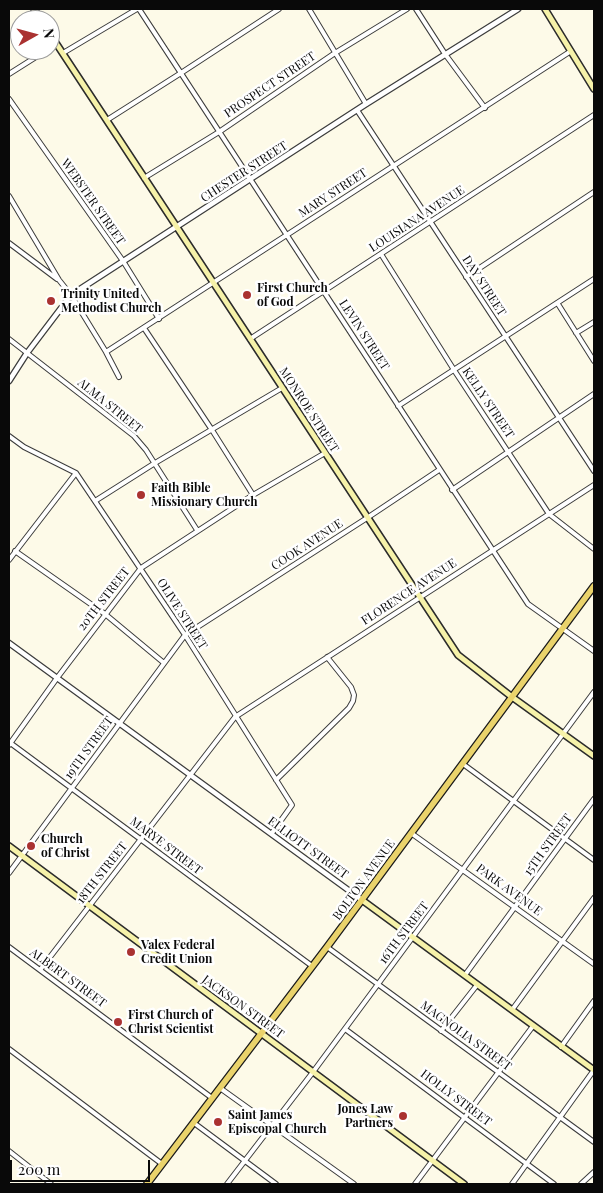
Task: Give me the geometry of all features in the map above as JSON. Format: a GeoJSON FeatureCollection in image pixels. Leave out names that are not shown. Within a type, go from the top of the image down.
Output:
{"type":"FeatureCollection","features":[{"type":"Feature","properties":{"kind":"main road"},"geometry":{"type":"LineString","coordinates":[[545,9],[594,89]]}},
{"type":"Feature","properties":{"kind":"main road","name":"MONROE STREET"},"geometry":{"type":"LineString","coordinates":[[60,49],[458,655],[512,697],[594,756]]}},
{"type":"Feature","properties":{"kind":"main road","name":"BOLTON AVENUE"},"geometry":{"type":"LineString","coordinates":[[147,1184],[327,947],[594,586]]}},
{"type":"Feature","properties":{"kind":"main road","name":"JACKSON STREET"},"geometry":{"type":"LineString","coordinates":[[9,846],[21,857],[262,1033],[464,1184]]}},
{"type":"Feature","properties":{"kind":"main road","name":"ELLIOTT STREET"},"geometry":{"type":"LineString","coordinates":[[362,900],[594,1070]]}},
{"type":"Feature","properties":{"kind":"street"},"geometry":{"type":"LineString","coordinates":[[63,53],[138,9]]}},
{"type":"Feature","properties":{"kind":"street","name":"LEVIN STREET"},"geometry":{"type":"LineString","coordinates":[[138,9],[528,604],[594,651]]}},
{"type":"Feature","properties":{"kind":"street"},"geometry":{"type":"LineString","coordinates":[[106,120],[279,9]]}},
{"type":"Feature","properties":{"kind":"street"},"geometry":{"type":"LineString","coordinates":[[308,9],[366,104]]}},
{"type":"Feature","properties":{"kind":"street","name":"PROSPECT STREET"},"geometry":{"type":"LineString","coordinates":[[144,178],[219,132],[336,53],[407,9]]}},
{"type":"Feature","properties":{"kind":"street"},"geometry":{"type":"LineString","coordinates":[[416,9],[445,54],[485,108]]}},
{"type":"Feature","properties":{"kind":"street","name":"CHESTER STREET"},"geometry":{"type":"LineString","coordinates":[[9,381],[27,353],[71,295],[366,104],[518,9]]}},
{"type":"Feature","properties":{"kind":"street","name":"MARY STREET"},"geometry":{"type":"LineString","coordinates":[[106,352],[571,51]]}},
{"type":"Feature","properties":{"kind":"street"},"geometry":{"type":"LineString","coordinates":[[9,74],[31,60]]}},
{"type":"Feature","properties":{"kind":"street","name":"WEBSTER STREET"},"geometry":{"type":"LineString","coordinates":[[9,99],[123,261],[159,318]]}},
{"type":"Feature","properties":{"kind":"street","name":"DAY STREET"},"geometry":{"type":"LineString","coordinates":[[357,110],[594,471]]}},
{"type":"Feature","properties":{"kind":"street","name":"LOUISIANA AVENUE"},"geometry":{"type":"LineString","coordinates":[[250,339],[594,115]]}},
{"type":"Feature","properties":{"kind":"street"},"geometry":{"type":"LineString","coordinates":[[466,277],[594,192]]}},
{"type":"Feature","properties":{"kind":"street"},"geometry":{"type":"LineString","coordinates":[[9,196],[59,280],[71,295],[106,352],[119,377]]}},
{"type":"Feature","properties":{"kind":"street"},"geometry":{"type":"LineString","coordinates":[[9,243],[59,280]]}},
{"type":"Feature","properties":{"kind":"street","name":"KELLY STREET"},"geometry":{"type":"LineString","coordinates":[[381,254],[454,370],[549,514],[594,550]]}},
{"type":"Feature","properties":{"kind":"street"},"geometry":{"type":"LineString","coordinates":[[398,406],[594,280]]}},
{"type":"Feature","properties":{"kind":"street"},"geometry":{"type":"LineString","coordinates":[[558,304],[594,361]]}},
{"type":"Feature","properties":{"kind":"street"},"geometry":{"type":"LineString","coordinates":[[576,333],[594,322]]}},
{"type":"Feature","properties":{"kind":"street"},"geometry":{"type":"LineString","coordinates":[[144,328],[253,495]]}},
{"type":"Feature","properties":{"kind":"street","name":"ALMA STREET"},"geometry":{"type":"LineString","coordinates":[[9,339],[134,436],[155,463],[197,530]]}},
{"type":"Feature","properties":{"kind":"street"},"geometry":{"type":"LineString","coordinates":[[95,501],[282,388]]}},
{"type":"Feature","properties":{"kind":"street"},"geometry":{"type":"LineString","coordinates":[[452,490],[594,394]]}},
{"type":"Feature","properties":{"kind":"street","name":"OLIVE STREET"},"geometry":{"type":"LineString","coordinates":[[9,436],[24,447],[76,473],[185,635],[292,805],[272,833]]}},
{"type":"Feature","properties":{"kind":"street","name":"20TH STREET"},"geometry":{"type":"LineString","coordinates":[[9,743],[140,568],[253,495],[325,453]]}},
{"type":"Feature","properties":{"kind":"street","name":"COOK AVENUE"},"geometry":{"type":"LineString","coordinates":[[185,635],[368,518],[439,470]]}},
{"type":"Feature","properties":{"kind":"street"},"geometry":{"type":"LineString","coordinates":[[9,560],[76,473]]}},
{"type":"Feature","properties":{"kind":"street","name":"FLORENCE AVENUE"},"geometry":{"type":"LineString","coordinates":[[235,717],[594,485]]}},
{"type":"Feature","properties":{"kind":"street"},"geometry":{"type":"LineString","coordinates":[[15,551],[105,614],[164,663]]}},
{"type":"Feature","properties":{"kind":"street","name":"19TH STREET"},"geometry":{"type":"LineString","coordinates":[[9,874],[185,635]]}},
{"type":"Feature","properties":{"kind":"street","name":"ELLIOTT STREET"},"geometry":{"type":"LineString","coordinates":[[9,643],[362,900]]}},
{"type":"Feature","properties":{"kind":"street"},"geometry":{"type":"LineString","coordinates":[[276,780],[349,708],[353,701],[354,695],[351,687],[327,657]]}},
{"type":"Feature","properties":{"kind":"street","name":"16TH STREET"},"geometry":{"type":"LineString","coordinates":[[227,1184],[314,1072],[594,692]]}},
{"type":"Feature","properties":{"kind":"street","name":"18TH STREET"},"geometry":{"type":"LineString","coordinates":[[40,970],[235,717]]}},
{"type":"Feature","properties":{"kind":"street","name":"MARYE STREET"},"geometry":{"type":"LineString","coordinates":[[9,743],[312,966]]}},
{"type":"Feature","properties":{"kind":"street"},"geometry":{"type":"LineString","coordinates":[[463,764],[594,860]]}},
{"type":"Feature","properties":{"kind":"street","name":"15TH STREET"},"geometry":{"type":"LineString","coordinates":[[465,975],[594,799]]}},
{"type":"Feature","properties":{"kind":"street","name":"PARK AVENUE"},"geometry":{"type":"LineString","coordinates":[[411,833],[594,964]]}},
{"type":"Feature","properties":{"kind":"street"},"geometry":{"type":"LineString","coordinates":[[512,1010],[594,898]]}},
{"type":"Feature","properties":{"kind":"street","name":"ALBERT STREET"},"geometry":{"type":"LineString","coordinates":[[9,947],[212,1098]]}},
{"type":"Feature","properties":{"kind":"street","name":"MAGNOLIA STREET"},"geometry":{"type":"LineString","coordinates":[[327,947],[594,1142]]}},
{"type":"Feature","properties":{"kind":"street"},"geometry":{"type":"LineString","coordinates":[[441,1031],[477,985]]}},
{"type":"Feature","properties":{"kind":"street"},"geometry":{"type":"LineString","coordinates":[[561,1047],[594,1001]]}},
{"type":"Feature","properties":{"kind":"street"},"geometry":{"type":"LineString","coordinates":[[415,1184],[532,1026]]}},
{"type":"Feature","properties":{"kind":"street","name":"HOLLY STREET"},"geometry":{"type":"LineString","coordinates":[[345,1029],[554,1184]]}},
{"type":"Feature","properties":{"kind":"street"},"geometry":{"type":"LineString","coordinates":[[9,1049],[162,1164]]}},
{"type":"Feature","properties":{"kind":"street"},"geometry":{"type":"LineString","coordinates":[[512,1184],[594,1070]]}},
{"type":"Feature","properties":{"kind":"street"},"geometry":{"type":"LineString","coordinates":[[220,1088],[354,1184]]}},
{"type":"Feature","properties":{"kind":"street"},"geometry":{"type":"LineString","coordinates":[[193,1122],[276,1184]]}},
{"type":"Feature","properties":{"kind":"street"},"geometry":{"type":"LineString","coordinates":[[9,1151],[52,1184]]}},
{"type":"Feature","properties":{"kind":"street"},"geometry":{"type":"LineString","coordinates":[[581,1184],[594,1172]]}},
{"type":"Feature","properties":{"kind":"place","name":"First Church of God"},"geometry":{"type":"Point","coordinates":[247,295]}},
{"type":"Feature","properties":{"kind":"place","name":"Trinity United Methodist Church"},"geometry":{"type":"Point","coordinates":[51,301]}},
{"type":"Feature","properties":{"kind":"place","name":"Faith Bible Missionary Church"},"geometry":{"type":"Point","coordinates":[141,495]}},
{"type":"Feature","properties":{"kind":"place","name":"Church of Christ"},"geometry":{"type":"Point","coordinates":[31,846]}},
{"type":"Feature","properties":{"kind":"place","name":"Valex Federal Credit Union"},"geometry":{"type":"Point","coordinates":[131,952]}},
{"type":"Feature","properties":{"kind":"place","name":"First Church of Christ Scientist"},"geometry":{"type":"Point","coordinates":[118,1022]}},
{"type":"Feature","properties":{"kind":"place","name":"Jones Law Partners"},"geometry":{"type":"Point","coordinates":[403,1116]}},
{"type":"Feature","properties":{"kind":"place","name":"Saint James Episcopal Church"},"geometry":{"type":"Point","coordinates":[218,1122]}}]}
